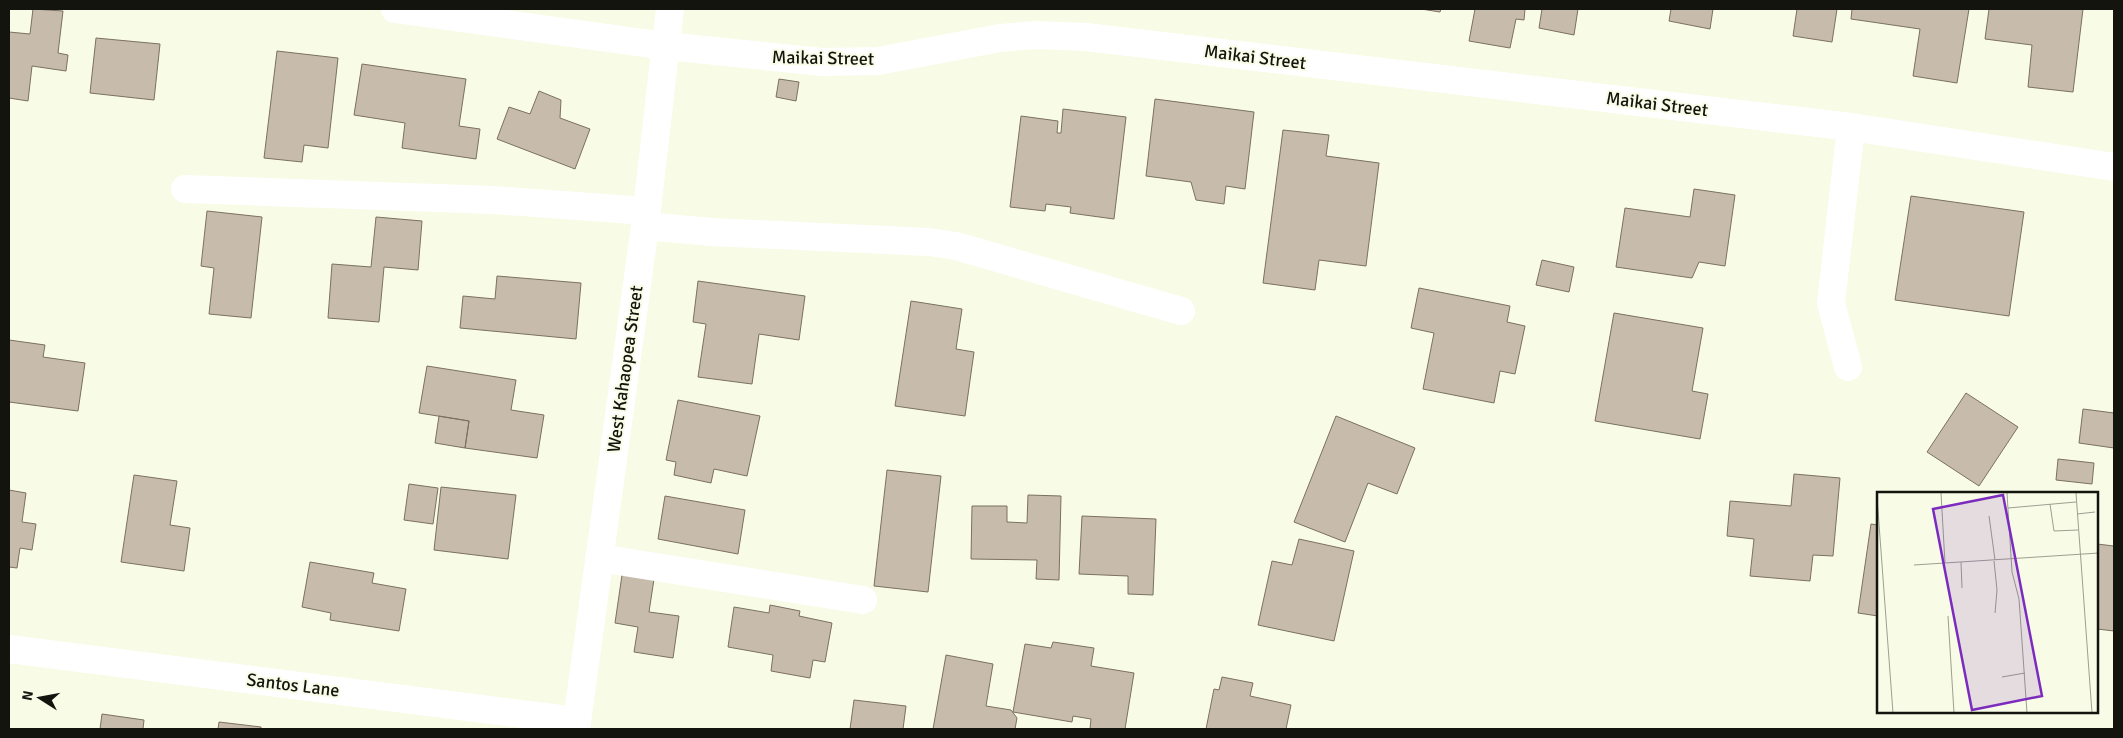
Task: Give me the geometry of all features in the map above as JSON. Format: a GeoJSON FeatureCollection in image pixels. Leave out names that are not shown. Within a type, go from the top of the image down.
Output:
{"type":"FeatureCollection","features":[{"type":"Feature","properties":{"kind":"street","name":"Maikai Street"},"geometry":{"type":"LineString","coordinates":[[395,9],[666,46],[796,61],[854,63],[878,61],[1000,38],[1036,35],[1086,37],[1851,127],[2114,167]]}},
{"type":"Feature","properties":{"kind":"street","name":"West Kahaopea Street"},"geometry":{"type":"LineString","coordinates":[[576,725],[646,218],[670,9]]}},
{"type":"Feature","properties":{"kind":"street"},"geometry":{"type":"LineString","coordinates":[[1848,367],[1831,303],[1851,127]]}},
{"type":"Feature","properties":{"kind":"street"},"geometry":{"type":"LineString","coordinates":[[185,189],[493,200],[646,218],[712,232],[928,242],[988,254],[1181,311]]}},
{"type":"Feature","properties":{"kind":"street"},"geometry":{"type":"LineString","coordinates":[[599,558],[863,600]]}},
{"type":"Feature","properties":{"kind":"street","name":"Santos Lane"},"geometry":{"type":"LineString","coordinates":[[9,649],[576,725]]}},
{"type":"Feature","properties":{"kind":"building"},"geometry":{"type":"Polygon","coordinates":[[[33,9],[63,11],[58,53],[68,55],[66,71],[32,66],[28,101],[9,98],[9,32],[30,34],[33,9]]]}},
{"type":"Feature","properties":{"kind":"building"},"geometry":{"type":"Polygon","coordinates":[[[1421,9],[1441,9],[1440,12],[1421,9]]]}},
{"type":"Feature","properties":{"kind":"building"},"geometry":{"type":"Polygon","coordinates":[[[1475,9],[1525,9],[1524,20],[1516,19],[1510,48],[1469,41],[1475,9]]]}},
{"type":"Feature","properties":{"kind":"building"},"geometry":{"type":"Polygon","coordinates":[[[1542,9],[1578,9],[1574,35],[1539,28],[1542,9]]]}},
{"type":"Feature","properties":{"kind":"building"},"geometry":{"type":"Polygon","coordinates":[[[1671,9],[1713,9],[1710,29],[1669,21],[1671,9]]]}},
{"type":"Feature","properties":{"kind":"building"},"geometry":{"type":"Polygon","coordinates":[[[1797,9],[1837,9],[1832,42],[1793,36],[1797,9]]]}},
{"type":"Feature","properties":{"kind":"building"},"geometry":{"type":"Polygon","coordinates":[[[1852,9],[1969,9],[1957,83],[1913,76],[1920,29],[1851,19],[1852,9]]]}},
{"type":"Feature","properties":{"kind":"building"},"geometry":{"type":"Polygon","coordinates":[[[1989,9],[2083,9],[2073,92],[2028,87],[2032,45],[1985,39],[1989,9]]]}},
{"type":"Feature","properties":{"kind":"building"},"geometry":{"type":"Polygon","coordinates":[[[96,38],[160,44],[154,100],[90,93],[96,38]]]}},
{"type":"Feature","properties":{"kind":"building"},"geometry":{"type":"Polygon","coordinates":[[[277,51],[338,58],[328,148],[304,145],[302,162],[264,158],[277,51]]]}},
{"type":"Feature","properties":{"kind":"building"},"geometry":{"type":"Polygon","coordinates":[[[362,64],[466,79],[459,126],[480,129],[476,159],[402,148],[405,123],[354,115],[362,64]]]}},
{"type":"Feature","properties":{"kind":"building"},"geometry":{"type":"Polygon","coordinates":[[[779,79],[799,82],[796,101],[776,97],[779,79]]]}},
{"type":"Feature","properties":{"kind":"building"},"geometry":{"type":"Polygon","coordinates":[[[539,91],[561,100],[560,118],[590,129],[575,169],[497,139],[509,107],[530,114],[539,91]]]}},
{"type":"Feature","properties":{"kind":"building"},"geometry":{"type":"Polygon","coordinates":[[[1155,99],[1254,112],[1245,189],[1226,186],[1224,204],[1196,200],[1191,182],[1146,176],[1155,99]]]}},
{"type":"Feature","properties":{"kind":"building"},"geometry":{"type":"Polygon","coordinates":[[[1063,109],[1126,117],[1114,219],[1070,213],[1071,207],[1046,204],[1045,211],[1010,207],[1021,116],[1058,121],[1057,133],[1061,133],[1063,109]]]}},
{"type":"Feature","properties":{"kind":"building"},"geometry":{"type":"Polygon","coordinates":[[[1283,130],[1329,135],[1326,156],[1379,163],[1366,266],[1319,260],[1315,290],[1263,283],[1283,130]]]}},
{"type":"Feature","properties":{"kind":"building"},"geometry":{"type":"Polygon","coordinates":[[[1694,189],[1735,195],[1725,266],[1699,262],[1692,278],[1616,267],[1625,208],[1690,217],[1694,189]]]}},
{"type":"Feature","properties":{"kind":"building"},"geometry":{"type":"Polygon","coordinates":[[[1911,196],[2024,212],[2009,316],[1895,300],[1911,196]]]}},
{"type":"Feature","properties":{"kind":"building"},"geometry":{"type":"Polygon","coordinates":[[[207,211],[262,217],[251,318],[209,314],[214,268],[201,266],[207,211]]]}},
{"type":"Feature","properties":{"kind":"building"},"geometry":{"type":"Polygon","coordinates":[[[376,217],[422,221],[418,270],[384,267],[379,322],[328,318],[332,264],[371,267],[376,217]]]}},
{"type":"Feature","properties":{"kind":"building"},"geometry":{"type":"Polygon","coordinates":[[[1542,260],[1574,267],[1569,292],[1536,285],[1542,260]]]}},
{"type":"Feature","properties":{"kind":"building"},"geometry":{"type":"Polygon","coordinates":[[[497,276],[581,283],[576,339],[460,328],[463,296],[495,299],[497,276]]]}},
{"type":"Feature","properties":{"kind":"building"},"geometry":{"type":"Polygon","coordinates":[[[698,281],[805,296],[799,340],[759,334],[752,384],[698,377],[706,324],[693,322],[698,281]]]}},
{"type":"Feature","properties":{"kind":"building"},"geometry":{"type":"Polygon","coordinates":[[[1419,288],[1510,306],[1507,322],[1525,326],[1515,374],[1500,371],[1494,403],[1423,389],[1434,333],[1411,328],[1419,288]]]}},
{"type":"Feature","properties":{"kind":"building"},"geometry":{"type":"Polygon","coordinates":[[[911,301],[962,309],[956,349],[974,352],[965,416],[895,406],[911,301]]]}},
{"type":"Feature","properties":{"kind":"building"},"geometry":{"type":"Polygon","coordinates":[[[1614,313],[1703,328],[1692,391],[1708,394],[1700,439],[1595,421],[1614,313]]]}},
{"type":"Feature","properties":{"kind":"building"},"geometry":{"type":"Polygon","coordinates":[[[9,340],[45,345],[43,357],[85,363],[78,411],[9,402],[9,340]]]}},
{"type":"Feature","properties":{"kind":"building"},"geometry":{"type":"Polygon","coordinates":[[[427,366],[516,380],[511,410],[544,415],[537,458],[465,448],[469,421],[419,413],[427,366]]]}},
{"type":"Feature","properties":{"kind":"building"},"geometry":{"type":"Polygon","coordinates":[[[1966,393],[2018,427],[1979,486],[1927,452],[1966,393]]]}},
{"type":"Feature","properties":{"kind":"building"},"geometry":{"type":"Polygon","coordinates":[[[678,400],[760,416],[747,476],[714,469],[711,483],[674,475],[676,462],[666,460],[678,400]]]}},
{"type":"Feature","properties":{"kind":"building"},"geometry":{"type":"Polygon","coordinates":[[[2083,409],[2114,413],[2114,448],[2079,443],[2083,409]]]}},
{"type":"Feature","properties":{"kind":"building"},"geometry":{"type":"Polygon","coordinates":[[[439,416],[469,421],[465,448],[435,443],[439,416]]]}},
{"type":"Feature","properties":{"kind":"building"},"geometry":{"type":"Polygon","coordinates":[[[1336,416],[1415,448],[1397,494],[1368,483],[1345,542],[1294,522],[1336,416]]]}},
{"type":"Feature","properties":{"kind":"building"},"geometry":{"type":"Polygon","coordinates":[[[2058,459],[2094,463],[2092,484],[2056,480],[2058,459]]]}},
{"type":"Feature","properties":{"kind":"building"},"geometry":{"type":"Polygon","coordinates":[[[887,470],[941,476],[928,592],[874,586],[887,470]]]}},
{"type":"Feature","properties":{"kind":"building"},"geometry":{"type":"Polygon","coordinates":[[[1794,474],[1840,478],[1833,556],[1813,555],[1810,581],[1750,576],[1754,539],[1727,536],[1730,501],[1791,506],[1794,474]]]}},
{"type":"Feature","properties":{"kind":"building"},"geometry":{"type":"Polygon","coordinates":[[[134,475],[177,481],[170,525],[190,528],[184,571],[121,562],[134,475]]]}},
{"type":"Feature","properties":{"kind":"building"},"geometry":{"type":"Polygon","coordinates":[[[409,484],[438,488],[433,524],[404,520],[409,484]]]}},
{"type":"Feature","properties":{"kind":"building"},"geometry":{"type":"Polygon","coordinates":[[[441,487],[516,495],[508,559],[434,550],[441,487]]]}},
{"type":"Feature","properties":{"kind":"building"},"geometry":{"type":"Polygon","coordinates":[[[9,490],[26,493],[22,522],[36,524],[32,550],[20,548],[17,568],[9,567],[9,490]]]}},
{"type":"Feature","properties":{"kind":"building"},"geometry":{"type":"Polygon","coordinates":[[[1028,495],[1061,496],[1059,580],[1036,579],[1037,560],[971,559],[972,506],[1007,506],[1007,522],[1027,523],[1028,495]]]}},
{"type":"Feature","properties":{"kind":"building"},"geometry":{"type":"Polygon","coordinates":[[[665,496],[745,510],[738,554],[658,539],[665,496]]]}},
{"type":"Feature","properties":{"kind":"building"},"geometry":{"type":"Polygon","coordinates":[[[1082,516],[1156,519],[1153,595],[1128,594],[1128,576],[1079,574],[1082,516]]]}},
{"type":"Feature","properties":{"kind":"building"},"geometry":{"type":"Polygon","coordinates":[[[1871,524],[1877,525],[1877,616],[1858,613],[1871,524]]]}},
{"type":"Feature","properties":{"kind":"building"},"geometry":{"type":"Polygon","coordinates":[[[1299,539],[1354,551],[1334,641],[1258,625],[1272,561],[1292,565],[1299,539]]]}},
{"type":"Feature","properties":{"kind":"building"},"geometry":{"type":"Polygon","coordinates":[[[2098,544],[2114,546],[2114,631],[2098,629],[2098,544]]]}},
{"type":"Feature","properties":{"kind":"building"},"geometry":{"type":"Polygon","coordinates":[[[310,562],[374,573],[372,583],[406,589],[399,631],[330,620],[331,613],[302,607],[310,562]]]}},
{"type":"Feature","properties":{"kind":"building"},"geometry":{"type":"Polygon","coordinates":[[[622,575],[654,579],[649,612],[679,616],[673,658],[634,652],[638,627],[615,623],[622,575]]]}},
{"type":"Feature","properties":{"kind":"building"},"geometry":{"type":"Polygon","coordinates":[[[770,605],[800,611],[799,616],[832,623],[825,662],[813,660],[810,678],[771,671],[773,655],[728,647],[734,607],[769,613],[770,605]]]}},
{"type":"Feature","properties":{"kind":"building"},"geometry":{"type":"Polygon","coordinates":[[[1053,642],[1094,648],[1091,666],[1134,673],[1125,729],[1090,729],[1091,719],[1073,716],[1072,722],[1013,712],[1025,644],[1051,648],[1053,642]]]}},
{"type":"Feature","properties":{"kind":"building"},"geometry":{"type":"Polygon","coordinates":[[[946,655],[993,664],[986,706],[1011,710],[1017,718],[1015,729],[933,729],[946,655]]]}},
{"type":"Feature","properties":{"kind":"building"},"geometry":{"type":"Polygon","coordinates":[[[1222,677],[1253,683],[1250,696],[1291,705],[1286,729],[1206,729],[1214,689],[1219,690],[1222,677]]]}},
{"type":"Feature","properties":{"kind":"building"},"geometry":{"type":"Polygon","coordinates":[[[854,700],[906,706],[903,729],[850,729],[854,700]]]}},
{"type":"Feature","properties":{"kind":"building"},"geometry":{"type":"Polygon","coordinates":[[[102,714],[144,720],[143,729],[100,729],[102,714]]]}},
{"type":"Feature","properties":{"kind":"building"},"geometry":{"type":"Polygon","coordinates":[[[219,722],[261,727],[261,729],[218,729],[219,722]]]}}]}
